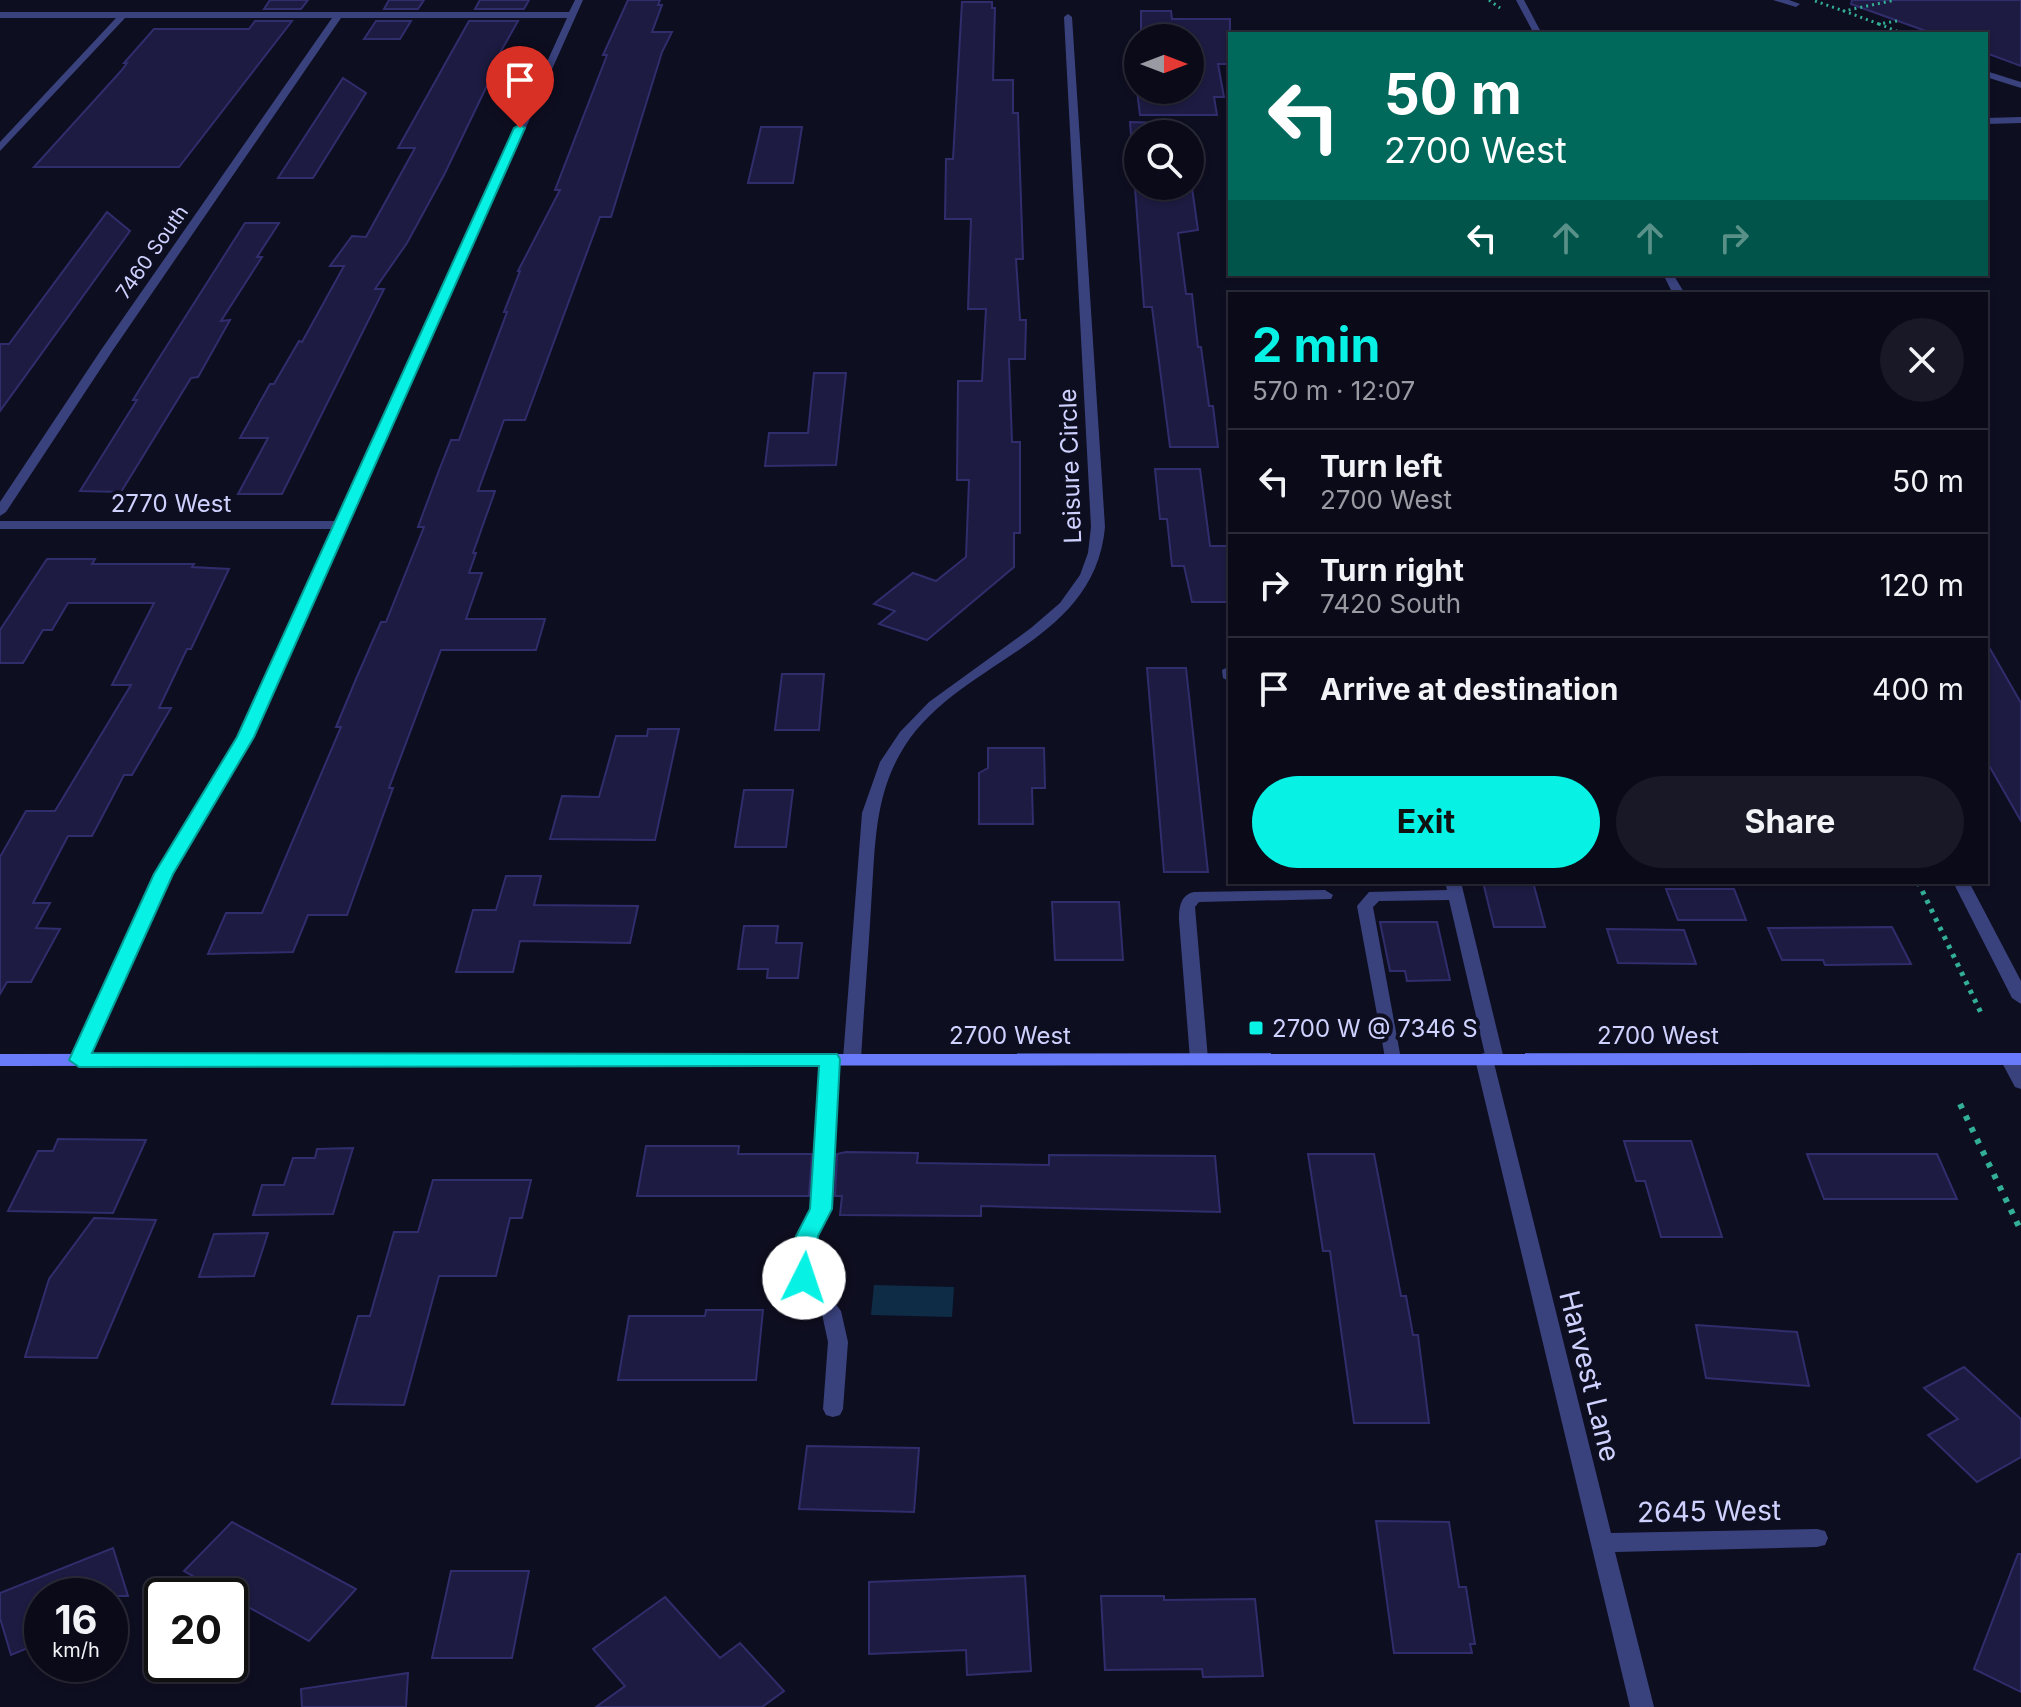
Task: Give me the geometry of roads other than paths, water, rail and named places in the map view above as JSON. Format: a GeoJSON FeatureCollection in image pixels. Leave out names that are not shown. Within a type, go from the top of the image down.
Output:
{"type":"FeatureCollection","features":[{"type":"Feature","properties":{"kind":"main road","name":"2700 West"},"geometry":{"type":"LineString","coordinates":[[0,1060],[2015,1059]]}},
{"type":"Feature","properties":{"kind":"street"},"geometry":{"type":"LineString","coordinates":[[79,1060],[163,874],[246,737],[579,0]]}},
{"type":"Feature","properties":{"kind":"street"},"geometry":{"type":"LineString","coordinates":[[1520,0],[1537,32]]}},
{"type":"Feature","properties":{"kind":"street"},"geometry":{"type":"LineString","coordinates":[[1777,0],[1796,4]]}},
{"type":"Feature","properties":{"kind":"street"},"geometry":{"type":"LineString","coordinates":[[0,15],[572,15]]}},
{"type":"Feature","properties":{"kind":"street"},"geometry":{"type":"LineString","coordinates":[[0,148],[123,15]]}},
{"type":"Feature","properties":{"kind":"street","name":"7460 South"},"geometry":{"type":"LineString","coordinates":[[0,512],[107,350],[338,15]]}},
{"type":"Feature","properties":{"kind":"street","name":"Leisure Circle"},"geometry":{"type":"LineString","coordinates":[[852,1059],[870,813],[881,775],[903,738],[931,708],[988,664],[1027,640],[1062,610],[1095,556],[1098,527],[1068,17]]}},
{"type":"Feature","properties":{"kind":"street"},"geometry":{"type":"LineString","coordinates":[[1988,75],[2021,85]]}},
{"type":"Feature","properties":{"kind":"street"},"geometry":{"type":"LineString","coordinates":[[1988,121],[2021,120]]}},
{"type":"Feature","properties":{"kind":"street","name":"2770 West"},"geometry":{"type":"LineString","coordinates":[[0,525],[342,525]]}},
{"type":"Feature","properties":{"kind":"street"},"geometry":{"type":"LineString","coordinates":[[1962,884],[2021,998]]}},
{"type":"Feature","properties":{"kind":"street"},"geometry":{"type":"LineString","coordinates":[[1392,1059],[1365,906],[1375,896],[1454,888]]}},
{"type":"Feature","properties":{"kind":"street","name":"Harvest Lane"},"geometry":{"type":"LineString","coordinates":[[1454,888],[1489,1059],[1642,1707]]}},
{"type":"Feature","properties":{"kind":"street"},"geometry":{"type":"LineString","coordinates":[[1199,1059],[1187,906],[1194,897],[1258,889],[1325,895]]}},
{"type":"Feature","properties":{"kind":"street"},"geometry":{"type":"LineString","coordinates":[[830,1059],[821,1209],[807,1236],[804,1278],[831,1311],[838,1342],[833,1409]]}},
{"type":"Feature","properties":{"kind":"street"},"geometry":{"type":"LineString","coordinates":[[2015,1059],[2021,1083]]}},
{"type":"Feature","properties":{"kind":"street","name":"2645 West"},"geometry":{"type":"LineString","coordinates":[[1602,1543],[1817,1538]]}},
{"type":"Feature","properties":{"kind":"water"},"geometry":{"type":"Polygon","coordinates":[[[874,1285],[954,1287],[952,1317],[871,1315],[874,1285]]]}},
{"type":"Feature","properties":{"kind":"place","name":"2700 W @ 7346 S"},"geometry":{"type":"Point","coordinates":[1256,1028]}}]}
